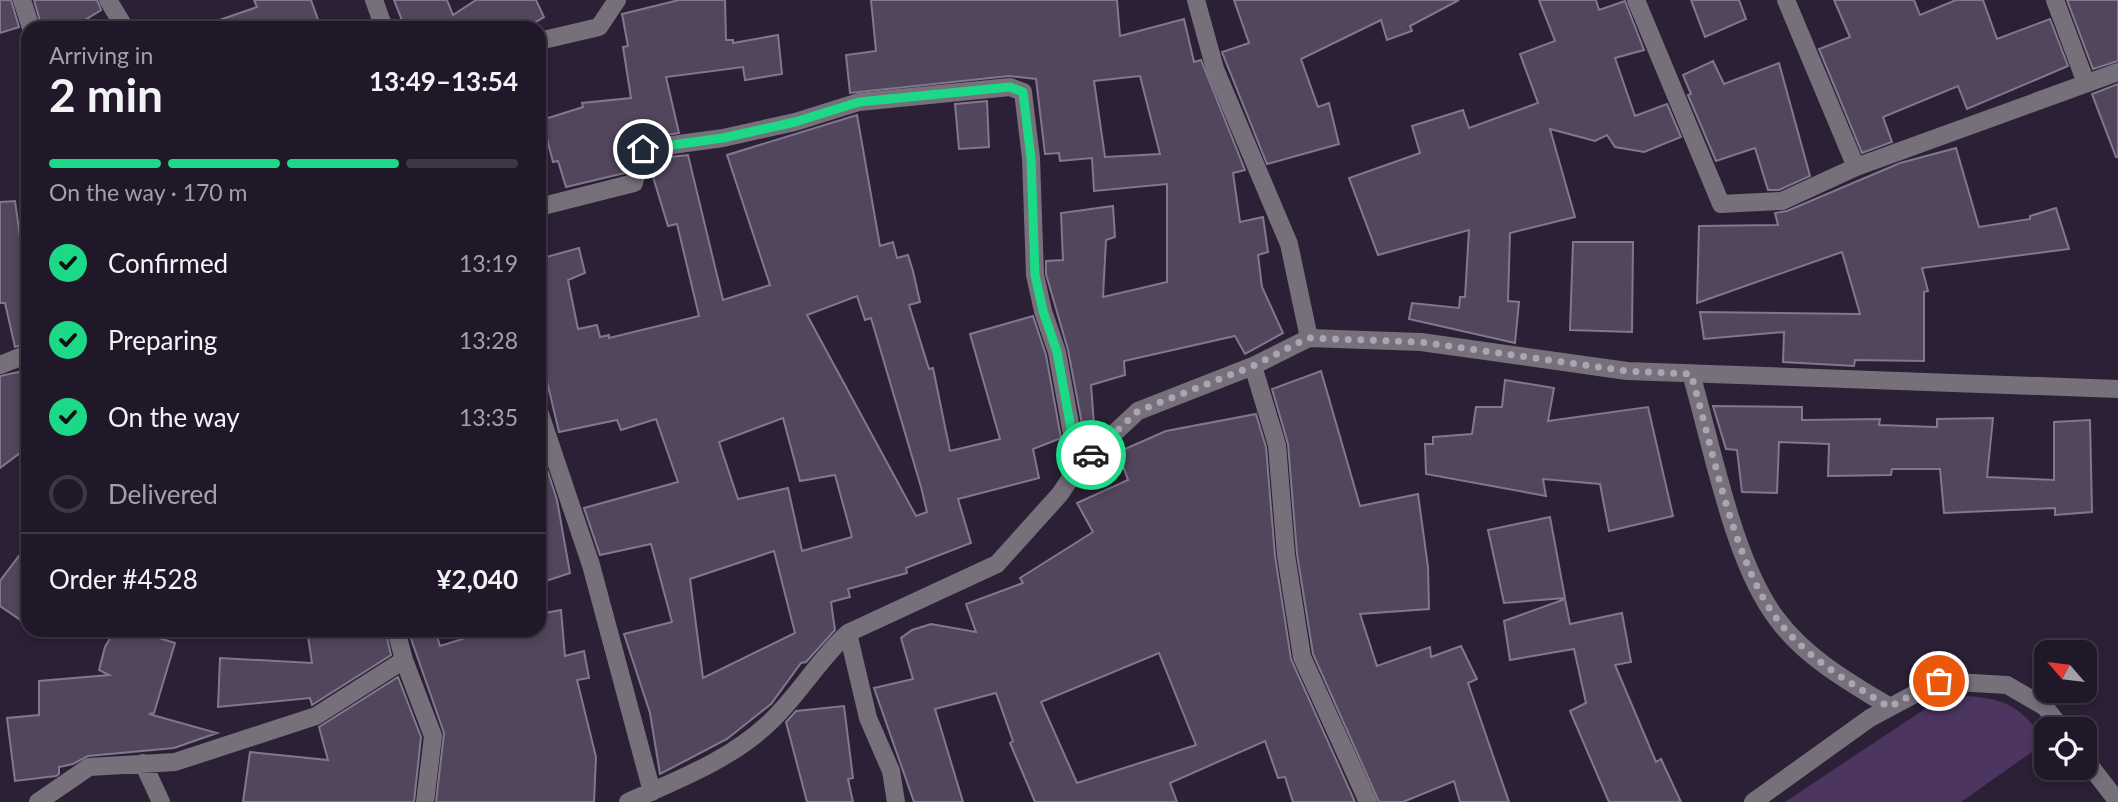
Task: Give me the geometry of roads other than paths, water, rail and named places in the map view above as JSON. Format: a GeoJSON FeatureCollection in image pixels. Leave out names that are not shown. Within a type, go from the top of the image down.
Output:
{"type":"FeatureCollection","features":[{"type":"Feature","properties":{"kind":"street"},"geometry":{"type":"LineString","coordinates":[[22,0],[29,21]]}},
{"type":"Feature","properties":{"kind":"street"},"geometry":{"type":"LineString","coordinates":[[108,0],[121,21]]}},
{"type":"Feature","properties":{"kind":"street"},"geometry":{"type":"LineString","coordinates":[[374,0],[382,21]]}},
{"type":"Feature","properties":{"kind":"street"},"geometry":{"type":"LineString","coordinates":[[546,39],[600,26],[617,0]]}},
{"type":"Feature","properties":{"kind":"street"},"geometry":{"type":"LineString","coordinates":[[1196,0],[1215,69],[1289,244],[1308,338]]}},
{"type":"Feature","properties":{"kind":"street"},"geometry":{"type":"LineString","coordinates":[[1636,0],[1721,204],[1782,201],[1856,167],[2118,72]]}},
{"type":"Feature","properties":{"kind":"street"},"geometry":{"type":"LineString","coordinates":[[1786,0],[1856,167]]}},
{"type":"Feature","properties":{"kind":"street"},"geometry":{"type":"LineString","coordinates":[[2055,0],[2086,83]]}},
{"type":"Feature","properties":{"kind":"street"},"geometry":{"type":"LineString","coordinates":[[546,205],[634,183],[643,149],[735,135],[795,122],[859,102],[1010,87],[1023,92],[1031,158],[1035,275],[1043,311],[1057,352],[1078,467]]}},
{"type":"Feature","properties":{"kind":"street"},"geometry":{"type":"LineString","coordinates":[[628,802],[734,752],[769,723],[801,690],[831,649],[848,633],[997,565],[1060,494],[1078,467],[1138,411],[1253,366],[1308,338],[1421,342],[1627,371],[2118,389]]}},
{"type":"Feature","properties":{"kind":"street"},"geometry":{"type":"LineString","coordinates":[[0,365],[21,357]]}},
{"type":"Feature","properties":{"kind":"street"},"geometry":{"type":"LineString","coordinates":[[1253,366],[1277,445],[1286,555],[1302,657],[1368,802]]}},
{"type":"Feature","properties":{"kind":"street"},"geometry":{"type":"LineString","coordinates":[[1691,374],[1741,549],[1756,587],[1777,620],[1804,648],[1833,672],[1889,707]]}},
{"type":"Feature","properties":{"kind":"street"},"geometry":{"type":"LineString","coordinates":[[546,432],[591,565],[652,792]]}},
{"type":"Feature","properties":{"kind":"street"},"geometry":{"type":"LineString","coordinates":[[848,633],[868,718],[891,771],[896,802]]}},
{"type":"Feature","properties":{"kind":"street"},"geometry":{"type":"LineString","coordinates":[[398,637],[433,736],[425,802]]}},
{"type":"Feature","properties":{"kind":"street"},"geometry":{"type":"LineString","coordinates":[[38,802],[89,767],[175,762],[316,716],[404,660]]}},
{"type":"Feature","properties":{"kind":"street"},"geometry":{"type":"LineString","coordinates":[[1753,802],[1889,707],[1939,681],[2007,685],[2045,707],[2053,717]]}},
{"type":"Feature","properties":{"kind":"street"},"geometry":{"type":"LineString","coordinates":[[143,763],[161,802]]}},
{"type":"Feature","properties":{"kind":"street"},"geometry":{"type":"LineString","coordinates":[[2097,775],[2118,802]]}}]}
